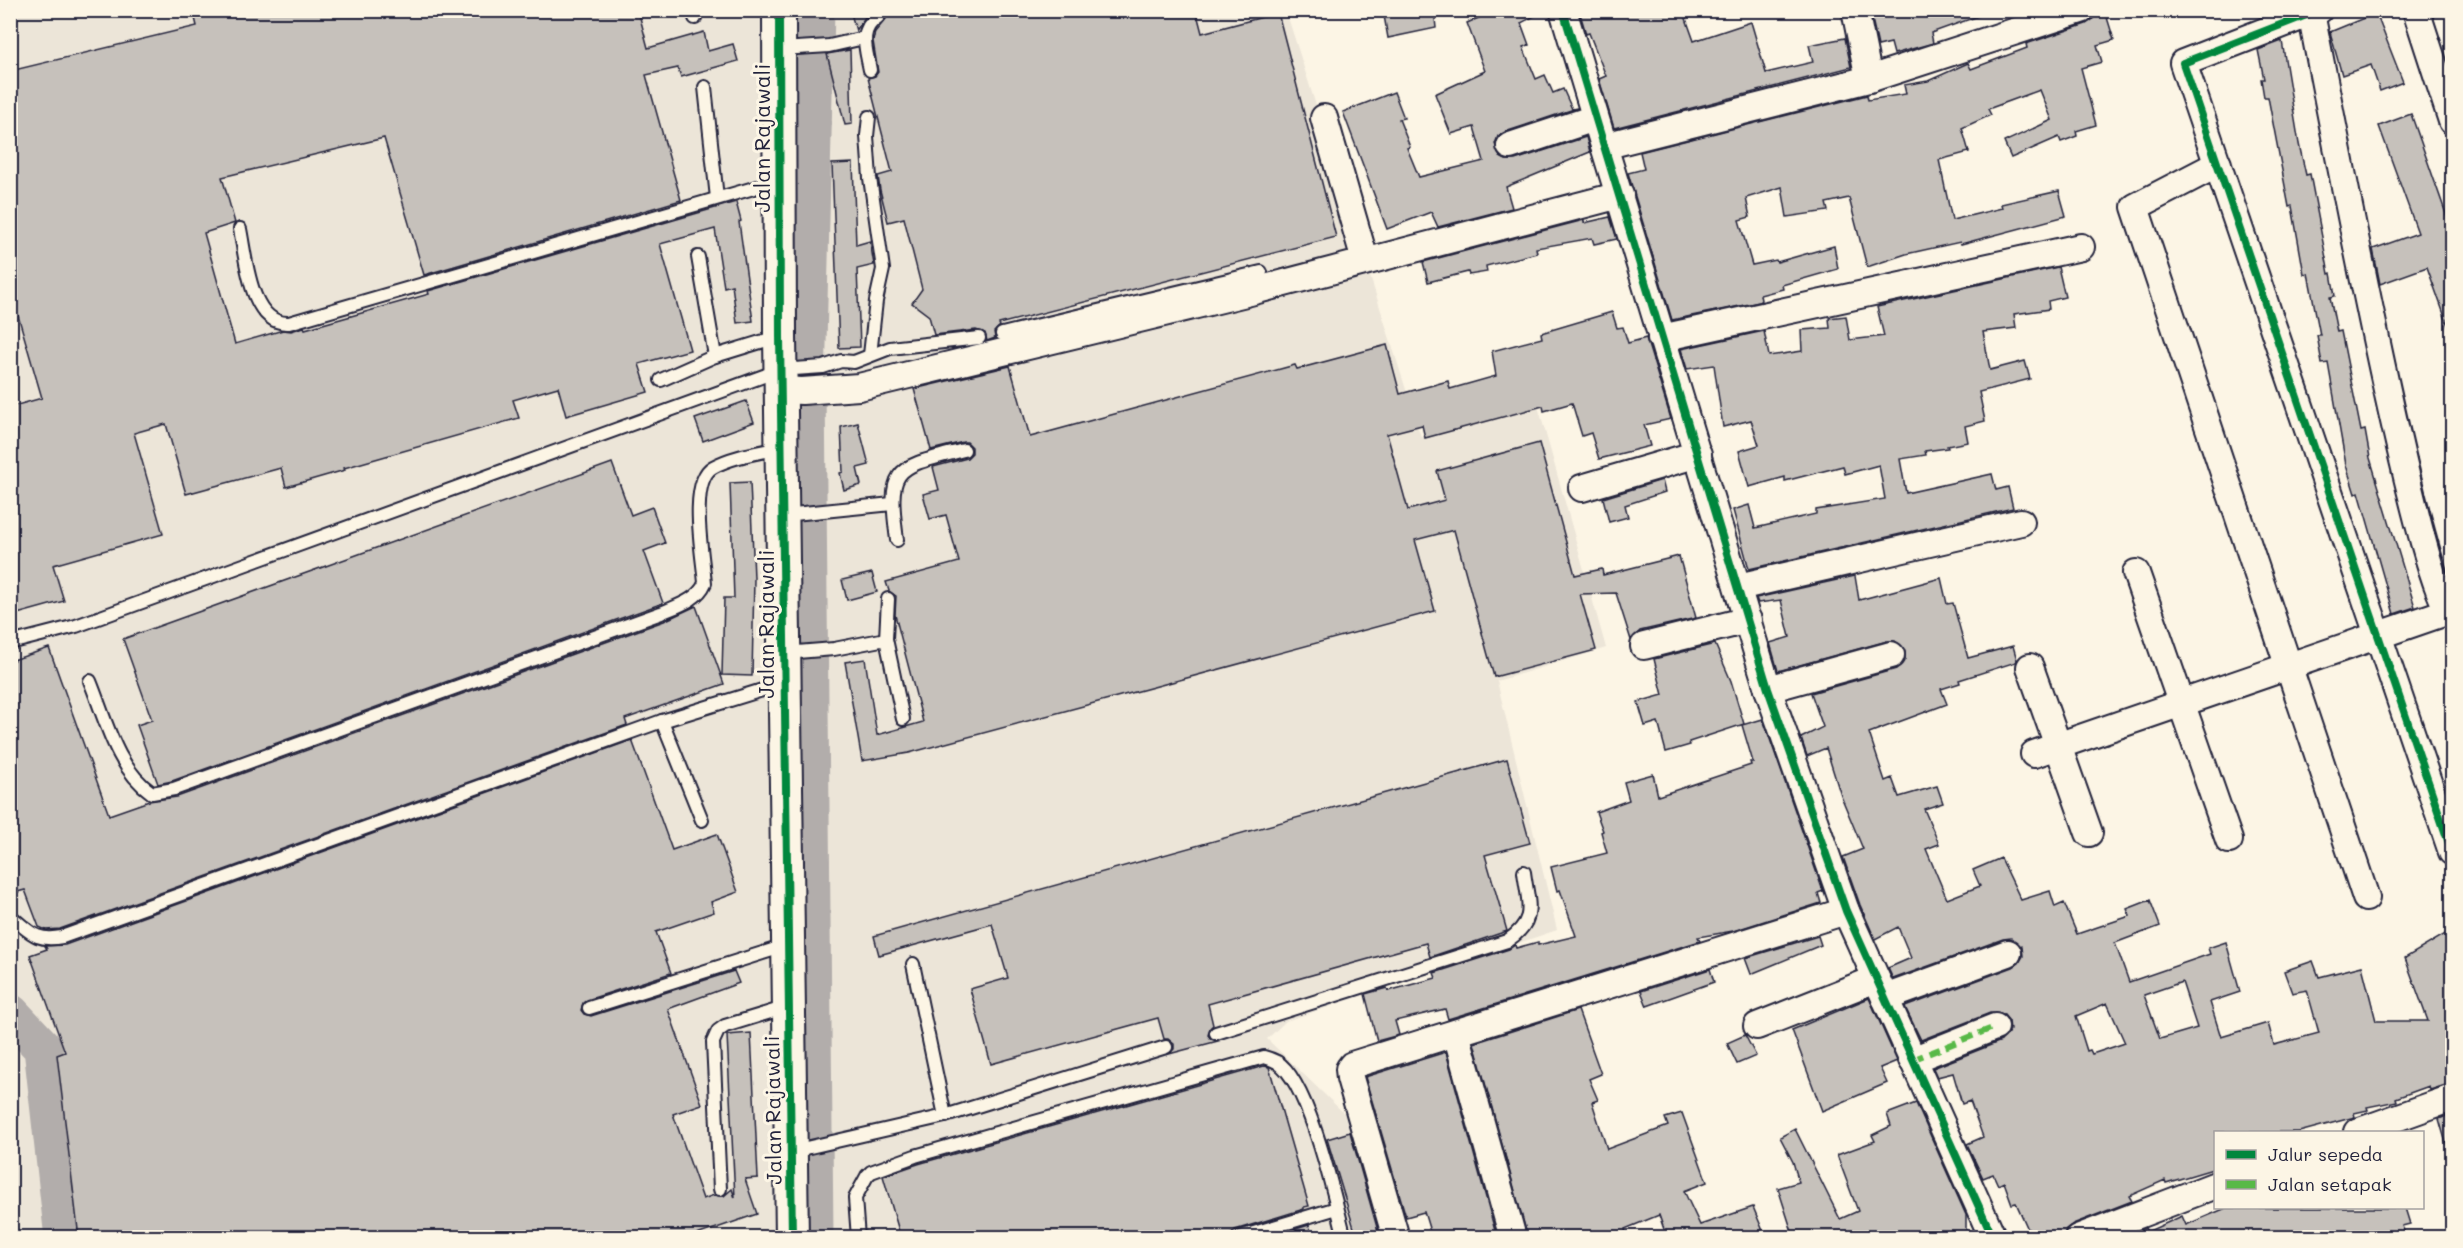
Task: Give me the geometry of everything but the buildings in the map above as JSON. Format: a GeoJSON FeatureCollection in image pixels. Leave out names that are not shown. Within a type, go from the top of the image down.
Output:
{"type":"FeatureCollection","features":[{"type":"Feature","properties":{"kind":"street","name":"Jalan Rajawali"},"geometry":{"type":"LineString","coordinates":[[779,10],[790,48],[780,180],[780,336],[792,380],[782,447],[791,514],[796,653],[784,686],[789,1006],[798,1150],[792,1238]]}},
{"type":"Feature","properties":{"kind":"street"},"geometry":{"type":"LineString","coordinates":[[1563,10],[1768,689],[1846,910],[1993,1238]]}},
{"type":"Feature","properties":{"kind":"street"},"geometry":{"type":"LineString","coordinates":[[1855,10],[1869,79]]}},
{"type":"Feature","properties":{"kind":"street"},"geometry":{"type":"LineString","coordinates":[[1604,146],[1869,79],[2081,10]]}},
{"type":"Feature","properties":{"kind":"street"},"geometry":{"type":"LineString","coordinates":[[2416,10],[2452,122]]}},
{"type":"Feature","properties":{"kind":"street"},"geometry":{"type":"LineString","coordinates":[[2034,754],[2379,635],[2451,612],[2438,590],[2401,458],[2315,12],[2183,63],[2379,635],[2452,852]]}},
{"type":"Feature","properties":{"kind":"street"},"geometry":{"type":"LineString","coordinates":[[1324,118],[1365,260]]}},
{"type":"Feature","properties":{"kind":"street"},"geometry":{"type":"LineString","coordinates":[[1510,146],[1595,118]]}},
{"type":"Feature","properties":{"kind":"street"},"geometry":{"type":"LineString","coordinates":[[2218,164],[2135,207],[2366,898]]}},
{"type":"Feature","properties":{"kind":"street"},"geometry":{"type":"LineString","coordinates":[[792,380],[829,378],[859,387],[1250,291],[1620,195]]}},
{"type":"Feature","properties":{"kind":"street"},"geometry":{"type":"LineString","coordinates":[[1661,338],[2081,247]]}},
{"type":"Feature","properties":{"kind":"street"},"geometry":{"type":"LineString","coordinates":[[1582,488],[1698,453]]}},
{"type":"Feature","properties":{"kind":"street"},"geometry":{"type":"LineString","coordinates":[[1738,587],[2021,522]]}},
{"type":"Feature","properties":{"kind":"street"},"geometry":{"type":"LineString","coordinates":[[2136,573],[2229,840]]}},
{"type":"Feature","properties":{"kind":"street"},"geometry":{"type":"LineString","coordinates":[[1644,646],[1748,620]]}},
{"type":"Feature","properties":{"kind":"street"},"geometry":{"type":"LineString","coordinates":[[1768,689],[1891,655]]}},
{"type":"Feature","properties":{"kind":"street"},"geometry":{"type":"LineString","coordinates":[[2030,667],[2089,833]]}},
{"type":"Feature","properties":{"kind":"street"},"geometry":{"type":"LineString","coordinates":[[1396,1238],[1349,1069],[1357,1062],[1846,910]]}},
{"type":"Feature","properties":{"kind":"street"},"geometry":{"type":"LineString","coordinates":[[1756,1026],[1880,988],[2008,953]]}},
{"type":"Feature","properties":{"kind":"street"},"geometry":{"type":"LineString","coordinates":[[1912,1060],[1995,1027]]}},
{"type":"Feature","properties":{"kind":"street"},"geometry":{"type":"LineString","coordinates":[[1456,1033],[1513,1238]]}},
{"type":"Feature","properties":{"kind":"street"},"geometry":{"type":"LineString","coordinates":[[2360,1131],[2452,1098]]}},
{"type":"Feature","properties":{"kind":"street"},"geometry":{"type":"LineString","coordinates":[[2078,1238],[2214,1186]]}},
{"type":"Feature","properties":{"kind":"lane"},"geometry":{"type":"LineString","coordinates":[[870,70],[864,38],[869,23],[878,17]]}},
{"type":"Feature","properties":{"kind":"lane"},"geometry":{"type":"LineString","coordinates":[[790,48],[830,46],[864,38]]}},
{"type":"Feature","properties":{"kind":"lane"},"geometry":{"type":"LineString","coordinates":[[705,87],[717,198]]}},
{"type":"Feature","properties":{"kind":"lane"},"geometry":{"type":"LineString","coordinates":[[869,117],[867,136],[870,178],[883,269],[876,301],[870,355]]}},
{"type":"Feature","properties":{"kind":"lane"},"geometry":{"type":"LineString","coordinates":[[240,229],[254,295],[259,306],[268,317],[278,323],[289,323],[780,180]]}},
{"type":"Feature","properties":{"kind":"lane"},"geometry":{"type":"LineString","coordinates":[[698,257],[715,356]]}},
{"type":"Feature","properties":{"kind":"lane"},"geometry":{"type":"LineString","coordinates":[[1002,334],[1261,272]]}},
{"type":"Feature","properties":{"kind":"lane"},"geometry":{"type":"LineString","coordinates":[[661,380],[715,356],[780,336]]}},
{"type":"Feature","properties":{"kind":"lane"},"geometry":{"type":"LineString","coordinates":[[829,378],[841,360],[854,362],[890,348],[979,338]]}},
{"type":"Feature","properties":{"kind":"lane"},"geometry":{"type":"LineString","coordinates":[[10,643],[76,626],[792,380]]}},
{"type":"Feature","properties":{"kind":"lane"},"geometry":{"type":"LineString","coordinates":[[90,681],[124,766],[138,783],[152,793],[161,794],[661,613],[692,598],[701,591],[705,583],[698,511],[700,488],[705,476],[711,468],[735,459],[782,447]]}},
{"type":"Feature","properties":{"kind":"lane"},"geometry":{"type":"LineString","coordinates":[[897,540],[892,504],[897,478],[904,470],[916,463],[964,450]]}},
{"type":"Feature","properties":{"kind":"lane"},"geometry":{"type":"LineString","coordinates":[[791,514],[842,511],[892,504]]}},
{"type":"Feature","properties":{"kind":"lane"},"geometry":{"type":"LineString","coordinates":[[888,599],[886,639],[903,719]]}},
{"type":"Feature","properties":{"kind":"lane"},"geometry":{"type":"LineString","coordinates":[[796,653],[834,649],[886,639]]}},
{"type":"Feature","properties":{"kind":"lane"},"geometry":{"type":"LineString","coordinates":[[10,916],[31,934],[42,939],[62,937],[662,722],[769,688],[784,686]]}},
{"type":"Feature","properties":{"kind":"lane"},"geometry":{"type":"LineString","coordinates":[[662,722],[702,820]]}},
{"type":"Feature","properties":{"kind":"lane"},"geometry":{"type":"LineString","coordinates":[[1216,1033],[1508,941],[1523,929],[1529,915],[1524,872]]}},
{"type":"Feature","properties":{"kind":"lane"},"geometry":{"type":"LineString","coordinates":[[589,1008],[789,944]]}},
{"type":"Feature","properties":{"kind":"lane"},"geometry":{"type":"LineString","coordinates":[[913,964],[945,1116]]}},
{"type":"Feature","properties":{"kind":"lane"},"geometry":{"type":"LineString","coordinates":[[720,1189],[713,1042],[715,1036],[725,1026],[789,1006]]}},
{"type":"Feature","properties":{"kind":"lane"},"geometry":{"type":"LineString","coordinates":[[798,1150],[945,1116],[1166,1047]]}},
{"type":"Feature","properties":{"kind":"lane"},"geometry":{"type":"LineString","coordinates":[[858,1238],[855,1198],[871,1172],[926,1153],[1264,1057],[1278,1062],[1292,1078],[1319,1137],[1345,1238]]}},
{"type":"Feature","properties":{"kind":"lane"},"geometry":{"type":"LineString","coordinates":[[1237,1238],[1337,1208]]}},
{"type":"Feature","properties":{"kind":"shaded area"},"geometry":{"type":"Polygon","coordinates":[[[10,11],[1286,11],[1421,437],[1538,406],[1606,648],[1497,681],[1557,930],[1286,1021],[1267,1039],[1350,1119],[1386,1237],[11,1237],[10,11]]]}},
{"type":"Feature","properties":{"kind":"waterway"},"geometry":{"type":"LineString","coordinates":[[814,1238],[806,386],[815,10]]}},
{"type":"Feature","properties":{"kind":"waterway"},"geometry":{"type":"LineString","coordinates":[[10,1013],[43,1048],[64,1238]]}},
{"type":"Feature","properties":{"kind":"marked path"},"geometry":{"type":"LineString","coordinates":[[1912,1060],[1995,1027]]}},
{"type":"Feature","properties":{"kind":"cycle path"},"geometry":{"type":"LineString","coordinates":[[779,10],[780,336],[792,1238]]}},
{"type":"Feature","properties":{"kind":"cycle path"},"geometry":{"type":"LineString","coordinates":[[1563,10],[1768,689],[1846,911],[1993,1238]]}},
{"type":"Feature","properties":{"kind":"cycle path"},"geometry":{"type":"LineString","coordinates":[[2319,10],[2183,63],[2452,852]]}}]}
